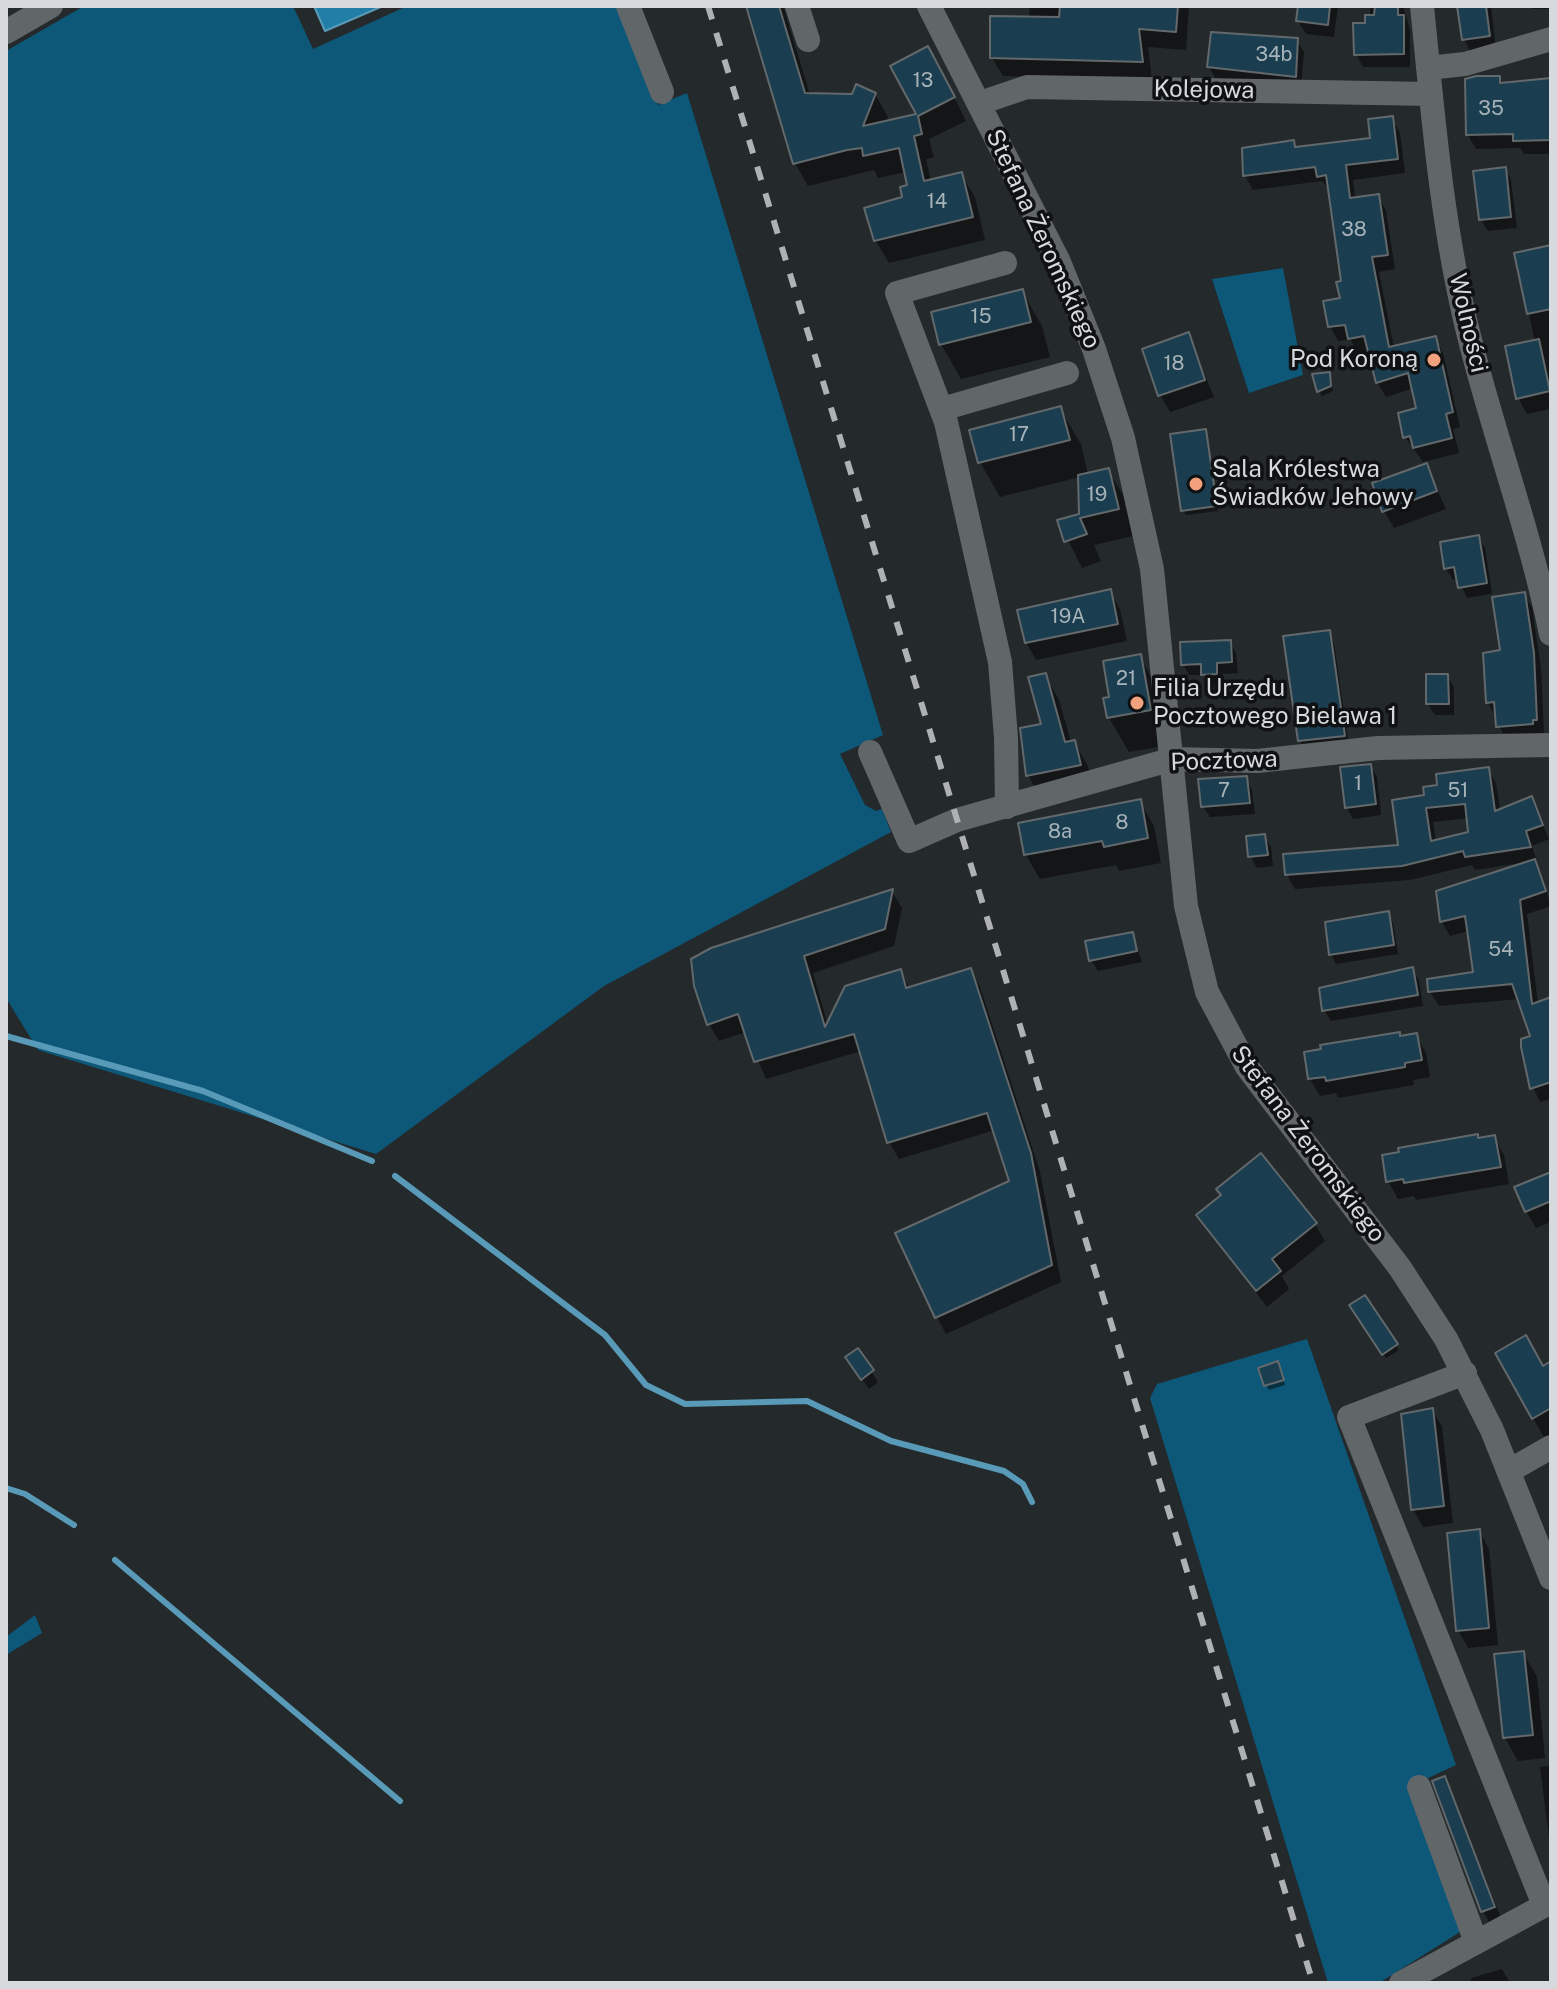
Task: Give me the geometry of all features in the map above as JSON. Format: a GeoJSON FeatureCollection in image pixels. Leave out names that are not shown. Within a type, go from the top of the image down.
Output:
{"type":"FeatureCollection","features":[{"type":"Feature","properties":{"kind":"street"},"geometry":{"type":"LineString","coordinates":[[6,32],[51,6]]}},
{"type":"Feature","properties":{"kind":"street"},"geometry":{"type":"LineString","coordinates":[[628,6],[662,92]]}},
{"type":"Feature","properties":{"kind":"street"},"geometry":{"type":"LineString","coordinates":[[797,6],[808,40]]}},
{"type":"Feature","properties":{"kind":"street","name":"Stefana Żeromskiego"},"geometry":{"type":"LineString","coordinates":[[929,6],[1059,262],[1100,363],[1123,438],[1152,569],[1188,920],[1199,969],[1218,1017],[1247,1067],[1411,1283],[1465,1373],[1509,1471],[1551,1578]]}},
{"type":"Feature","properties":{"kind":"street","name":"Wolności"},"geometry":{"type":"LineString","coordinates":[[1422,6],[1440,180],[1468,334],[1532,546],[1551,633]]}},
{"type":"Feature","properties":{"kind":"street"},"geometry":{"type":"LineString","coordinates":[[1428,68],[1465,64],[1551,39]]}},
{"type":"Feature","properties":{"kind":"street","name":"Kolejowa"},"geometry":{"type":"LineString","coordinates":[[980,103],[1027,87],[1431,94]]}},
{"type":"Feature","properties":{"kind":"street"},"geometry":{"type":"LineString","coordinates":[[1005,263],[897,293],[942,409],[1000,662],[1007,807]]}},
{"type":"Feature","properties":{"kind":"street"},"geometry":{"type":"LineString","coordinates":[[942,409],[1067,373]]}},
{"type":"Feature","properties":{"kind":"street","name":"Pocztowa"},"geometry":{"type":"LineString","coordinates":[[870,752],[909,841],[957,820],[1173,759],[1257,761],[1378,748],[1551,745]]}},
{"type":"Feature","properties":{"kind":"street"},"geometry":{"type":"LineString","coordinates":[[1401,1983],[1441,1973],[1476,1942],[1548,1904],[1349,1417],[1465,1373]]}},
{"type":"Feature","properties":{"kind":"street"},"geometry":{"type":"LineString","coordinates":[[1509,1471],[1551,1447]]}},
{"type":"Feature","properties":{"kind":"street"},"geometry":{"type":"LineString","coordinates":[[1419,1787],[1476,1942]]}},
{"type":"Feature","properties":{"kind":"shaded area"},"geometry":{"type":"Polygon","coordinates":[[[84,6],[293,6],[313,49],[407,6],[621,6],[658,105],[687,93],[883,735],[840,754],[865,805],[876,811],[882,809],[891,832],[604,986],[376,1154],[38,1050],[6,998],[6,51],[84,6]]]}},
{"type":"Feature","properties":{"kind":"shaded area"},"geometry":{"type":"Polygon","coordinates":[[[314,6],[383,6],[325,31],[314,6]]]}},
{"type":"Feature","properties":{"kind":"shaded area"},"geometry":{"type":"Polygon","coordinates":[[[1283,268],[1303,375],[1249,393],[1212,279],[1283,268]]]}},
{"type":"Feature","properties":{"kind":"shaded area"},"geometry":{"type":"Polygon","coordinates":[[[1307,1339],[1456,1765],[1413,1785],[1460,1932],[1379,1983],[1328,1983],[1150,1398],[1157,1384],[1307,1339]]]}},
{"type":"Feature","properties":{"kind":"shaded area"},"geometry":{"type":"Polygon","coordinates":[[[35,1615],[42,1633],[6,1655],[6,1637],[35,1615]]]}},
{"type":"Feature","properties":{"kind":"building"},"geometry":{"type":"Polygon","coordinates":[[[746,6],[779,6],[805,93],[852,94],[856,84],[876,93],[863,126],[916,114],[890,66],[928,46],[955,97],[918,116],[922,134],[914,136],[924,181],[962,172],[973,217],[874,241],[864,208],[902,197],[900,187],[907,185],[899,148],[863,156],[862,148],[847,150],[793,164],[746,6]]]}},
{"type":"Feature","properties":{"kind":"building"},"geometry":{"type":"Polygon","coordinates":[[[1060,6],[1178,6],[1176,32],[1139,29],[1143,62],[990,58],[990,16],[1059,17],[1060,6]]]}},
{"type":"Feature","properties":{"kind":"building"},"geometry":{"type":"Polygon","coordinates":[[[1298,6],[1330,6],[1328,25],[1296,21],[1298,6]]]}},
{"type":"Feature","properties":{"kind":"building"},"geometry":{"type":"Polygon","coordinates":[[[1375,6],[1398,6],[1398,15],[1404,15],[1404,54],[1354,55],[1353,23],[1365,23],[1365,15],[1374,15],[1375,6]]]}},
{"type":"Feature","properties":{"kind":"building"},"geometry":{"type":"Polygon","coordinates":[[[1457,6],[1486,6],[1490,36],[1462,40],[1457,6]]]}},
{"type":"Feature","properties":{"kind":"building"},"geometry":{"type":"Polygon","coordinates":[[[1211,32],[1298,38],[1296,77],[1207,67],[1211,32]]]}},
{"type":"Feature","properties":{"kind":"building"},"geometry":{"type":"Polygon","coordinates":[[[1500,76],[1500,83],[1551,78],[1551,140],[1513,141],[1513,134],[1466,135],[1465,79],[1500,76]]]}},
{"type":"Feature","properties":{"kind":"building"},"geometry":{"type":"Polygon","coordinates":[[[1393,116],[1398,159],[1346,165],[1350,198],[1379,194],[1388,255],[1372,257],[1389,347],[1436,336],[1453,412],[1446,414],[1452,438],[1413,448],[1410,436],[1403,438],[1398,413],[1416,408],[1408,373],[1376,383],[1364,336],[1348,339],[1345,325],[1328,327],[1323,301],[1340,298],[1336,282],[1341,281],[1326,175],[1317,177],[1315,167],[1243,176],[1242,148],[1294,140],[1295,147],[1370,138],[1368,119],[1393,116]]]}},
{"type":"Feature","properties":{"kind":"building"},"geometry":{"type":"Polygon","coordinates":[[[1506,167],[1511,217],[1479,220],[1473,171],[1506,167]]]}},
{"type":"Feature","properties":{"kind":"building"},"geometry":{"type":"Polygon","coordinates":[[[1551,245],[1551,309],[1527,314],[1514,253],[1551,245]]]}},
{"type":"Feature","properties":{"kind":"building"},"geometry":{"type":"Polygon","coordinates":[[[1023,289],[1031,322],[939,345],[931,312],[1023,289]]]}},
{"type":"Feature","properties":{"kind":"building"},"geometry":{"type":"Polygon","coordinates":[[[1189,332],[1205,380],[1158,396],[1142,349],[1189,332]]]}},
{"type":"Feature","properties":{"kind":"building"},"geometry":{"type":"Polygon","coordinates":[[[1539,339],[1550,391],[1516,399],[1505,346],[1539,339]]]}},
{"type":"Feature","properties":{"kind":"building"},"geometry":{"type":"Polygon","coordinates":[[[1330,372],[1331,386],[1317,392],[1312,374],[1330,372]]]}},
{"type":"Feature","properties":{"kind":"building"},"geometry":{"type":"Polygon","coordinates":[[[1061,406],[1070,440],[978,463],[969,430],[1061,406]]]}},
{"type":"Feature","properties":{"kind":"building","name":"Sala Królestwa Świadków Jehowy"},"geometry":{"type":"Polygon","coordinates":[[[1206,429],[1217,506],[1181,511],[1170,434],[1206,429]]]}},
{"type":"Feature","properties":{"kind":"building"},"geometry":{"type":"Polygon","coordinates":[[[1427,463],[1437,491],[1382,512],[1372,483],[1427,463]]]}},
{"type":"Feature","properties":{"kind":"building"},"geometry":{"type":"Polygon","coordinates":[[[1109,468],[1119,509],[1080,518],[1087,534],[1064,542],[1057,520],[1079,514],[1078,475],[1109,468]]]}},
{"type":"Feature","properties":{"kind":"building"},"geometry":{"type":"Polygon","coordinates":[[[1479,535],[1487,583],[1458,588],[1454,567],[1444,569],[1440,542],[1479,535]]]}},
{"type":"Feature","properties":{"kind":"building"},"geometry":{"type":"Polygon","coordinates":[[[1111,589],[1118,624],[1025,643],[1017,610],[1111,589]]]}},
{"type":"Feature","properties":{"kind":"building"},"geometry":{"type":"Polygon","coordinates":[[[1525,592],[1534,653],[1537,720],[1533,720],[1533,724],[1496,727],[1494,702],[1486,703],[1483,653],[1500,650],[1492,597],[1525,592]]]}},
{"type":"Feature","properties":{"kind":"building"},"geometry":{"type":"Polygon","coordinates":[[[1330,630],[1345,736],[1298,741],[1283,636],[1330,630]]]}},
{"type":"Feature","properties":{"kind":"building"},"geometry":{"type":"Polygon","coordinates":[[[1231,640],[1232,662],[1217,663],[1217,674],[1201,675],[1201,664],[1181,665],[1180,642],[1231,640]]]}},
{"type":"Feature","properties":{"kind":"building"},"geometry":{"type":"Polygon","coordinates":[[[1141,654],[1151,710],[1107,718],[1103,698],[1109,697],[1103,661],[1141,654]]]}},
{"type":"Feature","properties":{"kind":"building"},"geometry":{"type":"Polygon","coordinates":[[[1046,673],[1065,742],[1075,740],[1081,765],[1026,776],[1020,728],[1041,724],[1028,677],[1046,673]]]}},
{"type":"Feature","properties":{"kind":"building"},"geometry":{"type":"Polygon","coordinates":[[[1426,674],[1448,674],[1449,704],[1426,704],[1426,674]]]}},
{"type":"Feature","properties":{"kind":"building"},"geometry":{"type":"Polygon","coordinates":[[[1371,764],[1376,804],[1345,808],[1340,767],[1371,764]]]}},
{"type":"Feature","properties":{"kind":"building"},"geometry":{"type":"Polygon","coordinates":[[[1489,767],[1495,811],[1532,796],[1543,825],[1526,831],[1531,847],[1465,857],[1463,851],[1402,866],[1285,875],[1283,854],[1398,845],[1392,800],[1424,795],[1423,787],[1437,785],[1436,774],[1489,767]],[[1465,804],[1426,808],[1431,841],[1468,832],[1465,804]]]}},
{"type":"Feature","properties":{"kind":"building"},"geometry":{"type":"Polygon","coordinates":[[[1247,776],[1250,803],[1201,807],[1198,779],[1247,776]]]}},
{"type":"Feature","properties":{"kind":"building"},"geometry":{"type":"Polygon","coordinates":[[[1141,799],[1148,838],[1104,847],[1102,841],[1024,855],[1018,823],[1141,799]]]}},
{"type":"Feature","properties":{"kind":"building"},"geometry":{"type":"Polygon","coordinates":[[[1265,834],[1268,855],[1248,857],[1246,836],[1265,834]]]}},
{"type":"Feature","properties":{"kind":"building"},"geometry":{"type":"Polygon","coordinates":[[[1535,859],[1546,891],[1520,900],[1532,1004],[1551,997],[1551,1082],[1530,1089],[1521,1039],[1530,1036],[1512,984],[1428,992],[1427,979],[1473,972],[1465,916],[1440,922],[1436,891],[1535,859]]]}},
{"type":"Feature","properties":{"kind":"building"},"geometry":{"type":"Polygon","coordinates":[[[893,889],[885,929],[804,956],[825,1027],[845,986],[901,969],[906,988],[971,968],[1031,1153],[1052,1265],[935,1318],[895,1233],[1009,1181],[987,1113],[887,1143],[854,1034],[754,1062],[738,1014],[707,1025],[694,986],[691,959],[711,948],[893,889]]]}},
{"type":"Feature","properties":{"kind":"building"},"geometry":{"type":"Polygon","coordinates":[[[1389,911],[1394,945],[1329,955],[1325,922],[1389,911]]]}},
{"type":"Feature","properties":{"kind":"building"},"geometry":{"type":"Polygon","coordinates":[[[1133,932],[1137,951],[1089,961],[1085,941],[1133,932]]]}},
{"type":"Feature","properties":{"kind":"building"},"geometry":{"type":"Polygon","coordinates":[[[1413,967],[1418,995],[1322,1011],[1319,988],[1413,967]]]}},
{"type":"Feature","properties":{"kind":"building"},"geometry":{"type":"Polygon","coordinates":[[[1400,1032],[1400,1036],[1417,1033],[1422,1060],[1405,1063],[1405,1067],[1326,1081],[1325,1077],[1308,1079],[1304,1052],[1321,1049],[1320,1045],[1400,1032]]]}},
{"type":"Feature","properties":{"kind":"building"},"geometry":{"type":"Polygon","coordinates":[[[1478,1134],[1478,1138],[1495,1135],[1501,1167],[1404,1183],[1403,1179],[1386,1182],[1382,1155],[1399,1152],[1398,1148],[1478,1134]]]}},
{"type":"Feature","properties":{"kind":"building"},"geometry":{"type":"Polygon","coordinates":[[[1261,1153],[1317,1223],[1272,1259],[1281,1271],[1256,1291],[1196,1215],[1221,1195],[1216,1189],[1261,1153]]]}},
{"type":"Feature","properties":{"kind":"building"},"geometry":{"type":"Polygon","coordinates":[[[1551,1172],[1551,1201],[1525,1212],[1514,1187],[1551,1172]]]}},
{"type":"Feature","properties":{"kind":"building"},"geometry":{"type":"Polygon","coordinates":[[[1365,1295],[1398,1344],[1382,1355],[1349,1305],[1365,1295]]]}},
{"type":"Feature","properties":{"kind":"building"},"geometry":{"type":"Polygon","coordinates":[[[1526,1335],[1543,1366],[1551,1361],[1551,1408],[1532,1419],[1495,1353],[1526,1335]]]}},
{"type":"Feature","properties":{"kind":"building"},"geometry":{"type":"Polygon","coordinates":[[[858,1348],[874,1370],[861,1380],[845,1357],[858,1348]]]}},
{"type":"Feature","properties":{"kind":"building"},"geometry":{"type":"Polygon","coordinates":[[[1278,1361],[1284,1380],[1264,1386],[1258,1368],[1278,1361]]]}},
{"type":"Feature","properties":{"kind":"building"},"geometry":{"type":"Polygon","coordinates":[[[1433,1408],[1444,1506],[1411,1510],[1401,1414],[1433,1408]]]}},
{"type":"Feature","properties":{"kind":"building"},"geometry":{"type":"Polygon","coordinates":[[[1480,1529],[1489,1628],[1456,1631],[1447,1533],[1480,1529]]]}},
{"type":"Feature","properties":{"kind":"building"},"geometry":{"type":"Polygon","coordinates":[[[1524,1651],[1533,1735],[1503,1738],[1494,1654],[1524,1651]]]}},
{"type":"Feature","properties":{"kind":"building"},"geometry":{"type":"Polygon","coordinates":[[[1445,1776],[1495,1907],[1481,1912],[1432,1781],[1445,1776]]]}},
{"type":"Feature","properties":{"kind":"waterway"},"geometry":{"type":"LineString","coordinates":[[6,1036],[203,1091],[372,1161]]}},
{"type":"Feature","properties":{"kind":"waterway"},"geometry":{"type":"LineString","coordinates":[[395,1176],[605,1335],[646,1385],[685,1404],[807,1401],[891,1441],[1004,1471],[1023,1484],[1032,1502]]}},
{"type":"Feature","properties":{"kind":"waterway"},"geometry":{"type":"LineString","coordinates":[[6,1488],[25,1494],[74,1525]]}},
{"type":"Feature","properties":{"kind":"waterway"},"geometry":{"type":"LineString","coordinates":[[115,1560],[400,1801]]}},
{"type":"Feature","properties":{"kind":"railway"},"geometry":{"type":"LineString","coordinates":[[708,6],[1313,1983]]}},
{"type":"Feature","properties":{"kind":"place","name":"Pod Koroną"},"geometry":{"type":"Point","coordinates":[1434,360]}},
{"type":"Feature","properties":{"kind":"place","name":"Sala Królestwa Świadków Jehowy"},"geometry":{"type":"Point","coordinates":[1196,484]}},
{"type":"Feature","properties":{"kind":"place","name":"Filia Urzędu Pocztowego Bielawa 1"},"geometry":{"type":"Point","coordinates":[1137,703]}}]}
